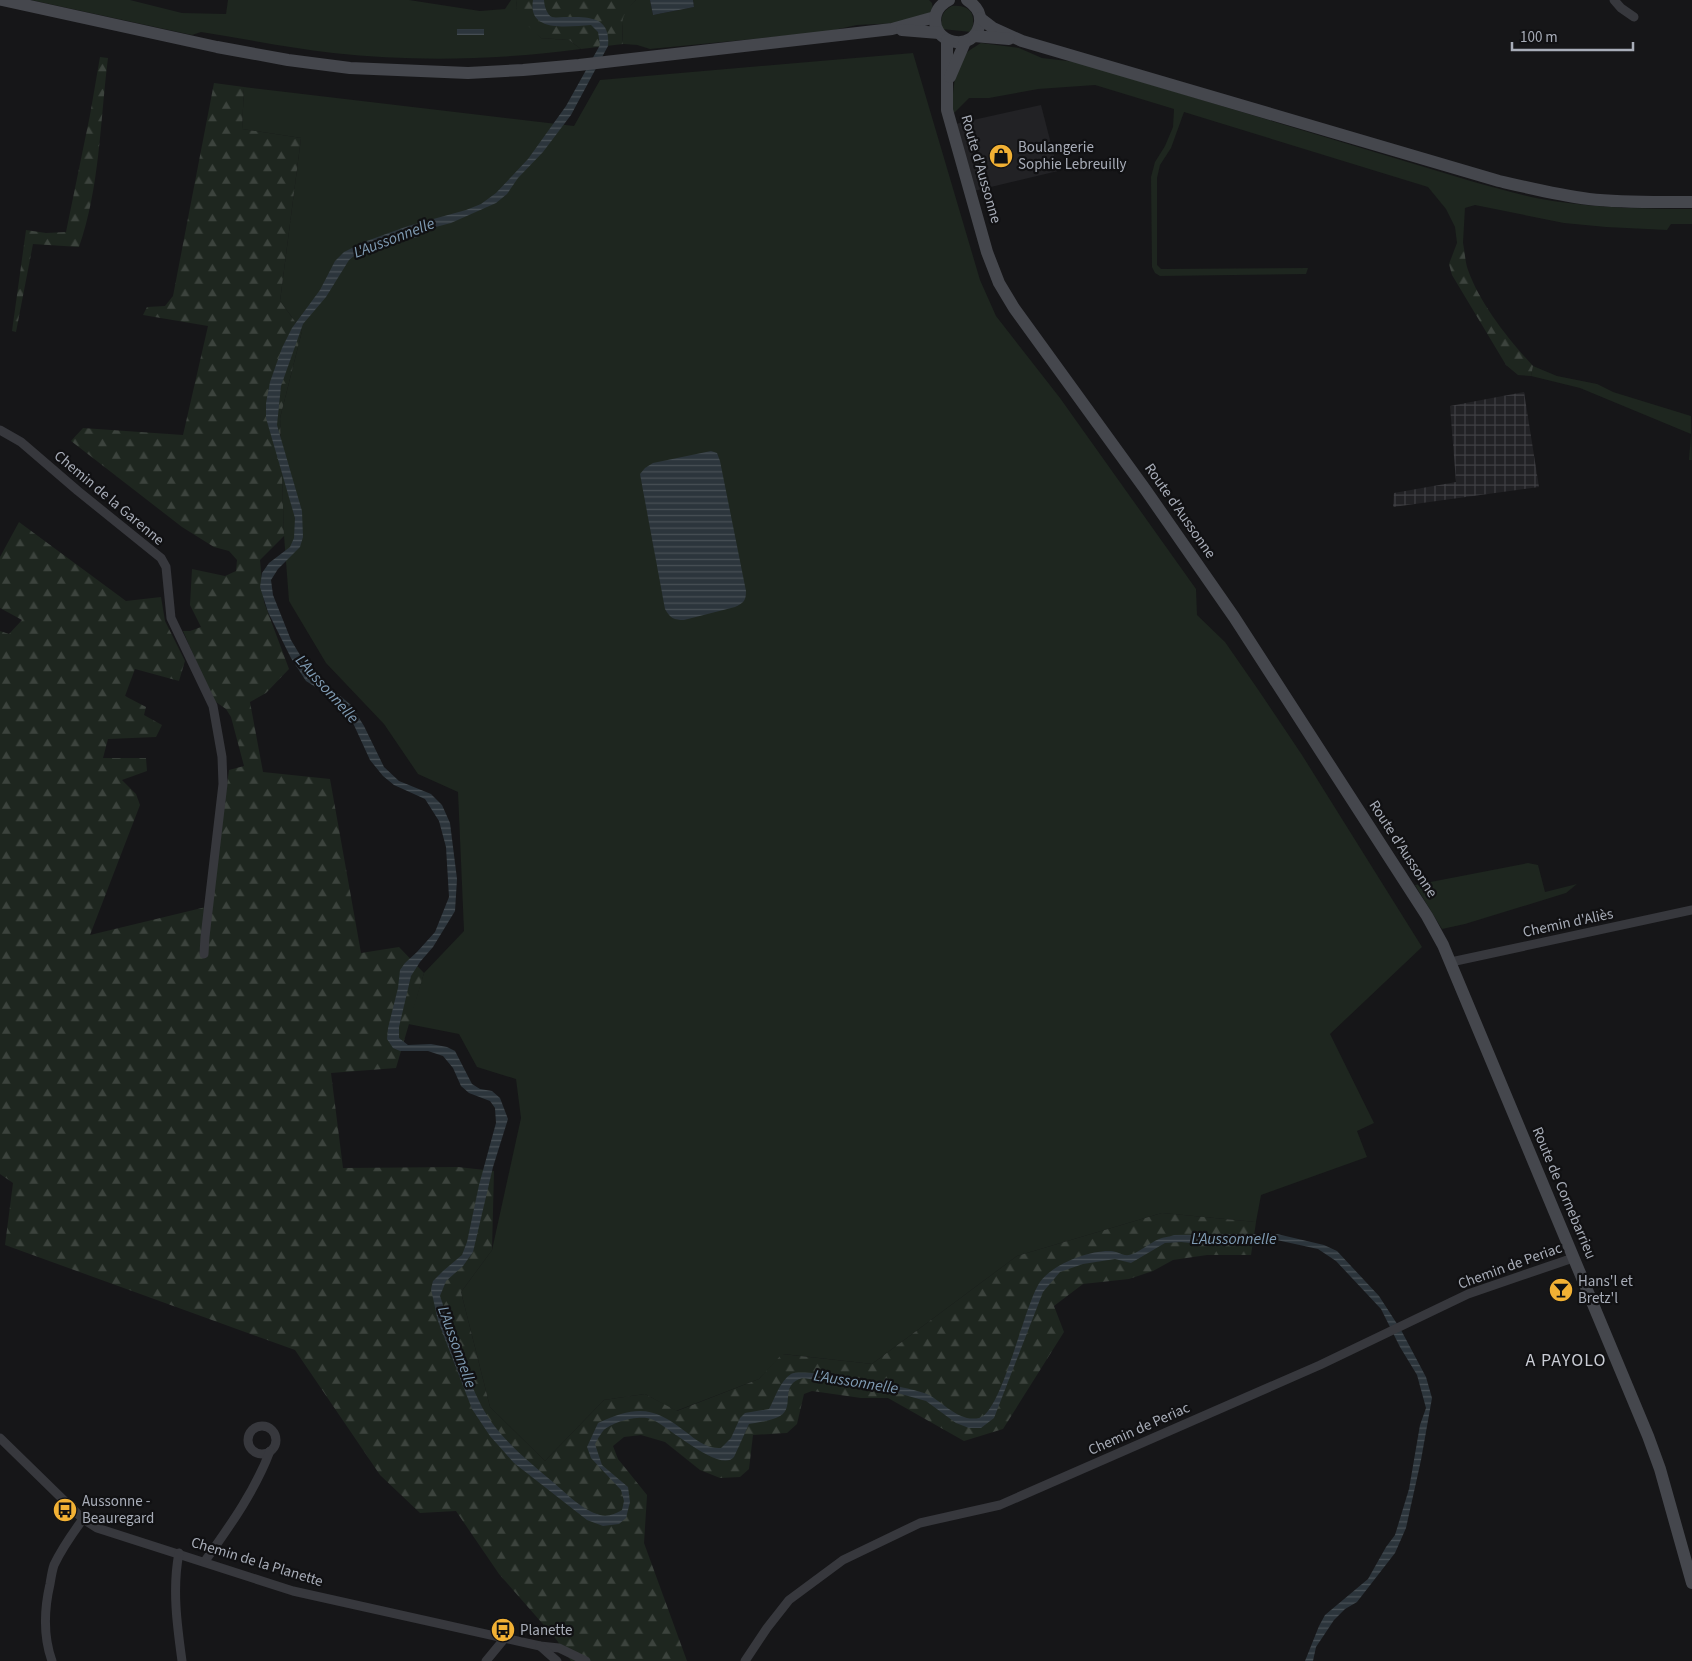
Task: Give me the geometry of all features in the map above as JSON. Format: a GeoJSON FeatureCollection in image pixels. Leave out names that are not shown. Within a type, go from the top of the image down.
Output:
{"type":"FeatureCollection","features":[{"type":"Feature","properties":{"kind":"main road"},"geometry":{"type":"LineString","coordinates":[[2,0],[217,47],[288,60],[350,68],[468,73],[578,65],[892,29],[943,37],[959,43],[969,39],[1022,41]]}},
{"type":"Feature","properties":{"kind":"main road"},"geometry":{"type":"LineString","coordinates":[[968,0],[974,5],[980,18],[993,28],[1022,41],[1367,143],[1535,190],[1589,199],[1692,202]]}},
{"type":"Feature","properties":{"kind":"main road"},"geometry":{"type":"LineString","coordinates":[[892,29],[940,6]]}},
{"type":"Feature","properties":{"kind":"main road","name":"Route d'Aussonne"},"geometry":{"type":"LineString","coordinates":[[940,6],[936,28],[943,37],[947,110],[987,252],[999,283],[1014,308],[1145,489],[1234,617],[1436,932]]}},
{"type":"Feature","properties":{"kind":"main road","name":"Route d'Aussonne"},"geometry":{"type":"LineString","coordinates":[[946,89],[969,39],[979,28],[980,18]]}},
{"type":"Feature","properties":{"kind":"main road","name":"Route de Cornebarrieu"},"geometry":{"type":"LineString","coordinates":[[1436,932],[1660,1469],[1692,1584]]}},
{"type":"Feature","properties":{"kind":"street"},"geometry":{"type":"LineString","coordinates":[[1614,0],[1621,8],[1634,17]]}},
{"type":"Feature","properties":{"kind":"street","name":"Chemin de la Garenne"},"geometry":{"type":"LineString","coordinates":[[0,430],[21,442],[78,492],[161,558],[166,567],[171,618],[213,706],[222,757],[223,784],[204,954]]}},
{"type":"Feature","properties":{"kind":"street","name":"Chemin d'Aliès"},"geometry":{"type":"LineString","coordinates":[[1450,962],[1692,910]]}},
{"type":"Feature","properties":{"kind":"street","name":"Chemin de Periac"},"geometry":{"type":"LineString","coordinates":[[745,1661],[789,1600],[843,1560],[920,1523],[1000,1505],[1387,1334],[1468,1294],[1573,1258]]}},
{"type":"Feature","properties":{"kind":"street","name":"Chemin de la Planette"},"geometry":{"type":"LineString","coordinates":[[0,1438],[83,1519],[97,1528],[179,1552],[293,1591],[540,1646]]}},
{"type":"Feature","properties":{"kind":"street"},"geometry":{"type":"LineString","coordinates":[[205,1561],[233,1521],[263,1469],[270,1451]]}},
{"type":"Feature","properties":{"kind":"street"},"geometry":{"type":"LineString","coordinates":[[52,1661],[48,1651],[45,1631],[45,1607],[53,1567],[65,1544],[83,1519]]}},
{"type":"Feature","properties":{"kind":"street"},"geometry":{"type":"LineString","coordinates":[[179,1552],[175,1616],[182,1661]]}},
{"type":"Feature","properties":{"kind":"street"},"geometry":{"type":"LineString","coordinates":[[486,1661],[505,1638]]}},
{"type":"Feature","properties":{"kind":"street"},"geometry":{"type":"LineString","coordinates":[[540,1646],[557,1661]]}},
{"type":"Feature","properties":{"kind":"street"},"geometry":{"type":"LineString","coordinates":[[540,1646],[559,1648],[586,1661]]}},
{"type":"Feature","properties":{"kind":"shaded area"},"geometry":{"type":"Polygon","coordinates":[[[1041,105],[1058,171],[974,191],[955,124],[1041,105]]]}},
{"type":"Feature","properties":{"kind":"shaded area"},"geometry":{"type":"Polygon","coordinates":[[[1524,392],[1539,487],[1393,507],[1394,493],[1456,482],[1450,406],[1524,392]]]}},
{"type":"Feature","properties":{"kind":"green space"},"geometry":{"type":"Polygon","coordinates":[[[31,0],[130,0],[182,13],[226,14],[228,0],[409,0],[480,11],[505,9],[511,0],[517,0],[516,8],[541,38],[569,40],[581,49],[519,56],[395,58],[316,51],[201,32],[192,35],[31,0]],[[457,29],[457,35],[484,35],[484,29],[457,29]]]}},
{"type":"Feature","properties":{"kind":"green space"},"geometry":{"type":"Polygon","coordinates":[[[517,0],[636,0],[624,16],[623,44],[581,49],[569,40],[541,38],[525,23],[516,8],[517,0]]]}},
{"type":"Feature","properties":{"kind":"green space"},"geometry":{"type":"Polygon","coordinates":[[[636,0],[650,0],[653,15],[694,7],[693,0],[929,0],[932,3],[933,9],[927,15],[899,23],[857,25],[825,32],[650,49],[637,45],[623,44],[622,21],[624,12],[636,0]]]}},
{"type":"Feature","properties":{"kind":"green space"},"geometry":{"type":"Polygon","coordinates":[[[952,6],[964,7],[971,12],[973,26],[971,32],[942,29],[942,15],[952,6]]]}},
{"type":"Feature","properties":{"kind":"green space"},"geometry":{"type":"Polygon","coordinates":[[[981,43],[1019,48],[1042,58],[1076,62],[1474,182],[1523,195],[1588,205],[1692,209],[1692,224],[1671,224],[1667,230],[1606,227],[1564,223],[1475,205],[1465,208],[1463,243],[1457,243],[1455,227],[1446,209],[1428,187],[1184,112],[1171,148],[1160,165],[1157,178],[1157,265],[1161,269],[1308,268],[1306,274],[1160,276],[1155,273],[1152,267],[1151,177],[1155,162],[1165,146],[1173,127],[1174,109],[1095,85],[1038,89],[989,98],[969,98],[952,115],[956,72],[960,61],[969,50],[981,43]]]}},
{"type":"Feature","properties":{"kind":"green space"},"geometry":{"type":"Polygon","coordinates":[[[913,53],[980,280],[996,316],[1060,398],[1196,589],[1197,615],[1225,642],[1257,688],[1302,755],[1422,947],[1330,1034],[1374,1123],[1357,1131],[1367,1157],[1261,1195],[1256,1222],[1162,1213],[1017,1256],[872,1364],[783,1354],[759,1379],[676,1411],[645,1394],[604,1400],[545,1461],[490,1407],[461,1292],[492,1250],[521,1118],[516,1079],[477,1067],[459,1034],[408,1024],[424,973],[464,931],[458,792],[418,774],[384,724],[326,663],[289,601],[284,536],[280,418],[302,331],[280,301],[301,138],[242,129],[244,87],[574,126],[600,80],[913,53]]]}},
{"type":"Feature","properties":{"kind":"green space"},"geometry":{"type":"Polygon","coordinates":[[[100,57],[108,58],[98,154],[91,201],[79,247],[33,244],[16,332],[12,331],[26,230],[46,233],[66,232],[100,57]]]}},
{"type":"Feature","properties":{"kind":"green space"},"geometry":{"type":"Polygon","coordinates":[[[214,83],[244,87],[242,129],[301,138],[280,301],[302,331],[280,418],[284,536],[260,560],[264,602],[289,669],[266,693],[250,702],[263,772],[330,779],[361,953],[399,947],[424,973],[396,1068],[331,1073],[343,1168],[458,1167],[494,1171],[492,1250],[461,1292],[490,1407],[545,1461],[604,1400],[645,1394],[677,1411],[759,1379],[782,1354],[872,1364],[1017,1256],[1162,1213],[1256,1222],[1251,1255],[1207,1255],[1173,1260],[1153,1271],[1129,1279],[1083,1284],[1054,1306],[1064,1332],[1003,1429],[964,1441],[888,1398],[861,1398],[812,1391],[804,1394],[797,1424],[787,1433],[753,1435],[749,1469],[740,1477],[720,1478],[700,1470],[665,1442],[641,1435],[624,1437],[613,1446],[618,1459],[647,1495],[644,1543],[687,1661],[571,1661],[556,1639],[499,1574],[456,1511],[420,1513],[380,1475],[295,1350],[5,1245],[13,1183],[0,1174],[0,631],[9,634],[22,620],[0,608],[0,557],[19,522],[126,601],[161,597],[165,621],[185,661],[179,681],[135,669],[125,696],[146,707],[144,715],[162,725],[156,737],[108,739],[103,758],[146,758],[147,771],[122,780],[136,794],[140,805],[90,935],[210,906],[229,770],[244,766],[231,717],[226,709],[213,700],[183,631],[190,631],[201,627],[190,605],[192,569],[225,576],[236,571],[237,560],[229,551],[214,547],[182,527],[71,441],[83,428],[183,435],[208,326],[143,315],[147,307],[165,306],[173,296],[214,83]]]}},
{"type":"Feature","properties":{"kind":"green space"},"geometry":{"type":"Polygon","coordinates":[[[1457,243],[1463,243],[1466,264],[1480,296],[1514,345],[1533,366],[1531,376],[1518,375],[1506,365],[1452,275],[1449,264],[1457,243]]]}},
{"type":"Feature","properties":{"kind":"green space"},"geometry":{"type":"Polygon","coordinates":[[[1533,366],[1557,376],[1597,384],[1613,392],[1691,416],[1692,460],[1689,460],[1691,434],[1580,388],[1531,376],[1533,366]]]}},
{"type":"Feature","properties":{"kind":"green space"},"geometry":{"type":"Polygon","coordinates":[[[1528,863],[1538,865],[1545,892],[1577,884],[1566,893],[1465,924],[1442,929],[1415,885],[1528,863]]]}},
{"type":"Feature","properties":{"kind":"water","name":"L'Aussonnelle"},"geometry":{"type":"Polygon","coordinates":[[[533,0],[544,0],[546,10],[552,17],[581,17],[601,23],[606,28],[608,46],[571,115],[543,152],[518,178],[507,194],[496,203],[451,223],[424,230],[418,237],[362,250],[349,260],[326,297],[303,324],[281,386],[277,425],[302,511],[303,537],[300,547],[278,569],[271,580],[273,595],[291,640],[309,670],[351,705],[364,726],[384,767],[399,781],[431,794],[442,805],[450,823],[457,879],[455,911],[433,947],[411,976],[399,1027],[399,1038],[408,1045],[431,1044],[447,1047],[455,1051],[472,1084],[480,1089],[492,1091],[500,1098],[508,1119],[493,1167],[473,1252],[463,1266],[446,1281],[440,1296],[459,1352],[482,1407],[505,1439],[569,1496],[593,1513],[603,1516],[609,1515],[622,1510],[624,1501],[621,1490],[591,1458],[587,1447],[598,1423],[612,1417],[636,1411],[646,1411],[667,1419],[693,1438],[708,1446],[721,1448],[731,1438],[740,1418],[745,1413],[769,1409],[787,1377],[791,1374],[816,1373],[903,1387],[929,1395],[959,1415],[972,1419],[979,1418],[988,1412],[996,1398],[1027,1312],[1040,1282],[1053,1269],[1062,1264],[1072,1259],[1102,1251],[1113,1251],[1129,1255],[1159,1239],[1174,1235],[1277,1234],[1324,1245],[1337,1251],[1379,1296],[1401,1330],[1426,1377],[1432,1398],[1406,1528],[1395,1553],[1357,1602],[1345,1609],[1334,1620],[1316,1647],[1313,1661],[1305,1661],[1325,1615],[1368,1579],[1395,1535],[1409,1489],[1420,1425],[1426,1408],[1417,1375],[1400,1347],[1381,1309],[1336,1261],[1318,1249],[1272,1239],[1219,1246],[1181,1242],[1165,1243],[1131,1263],[1115,1259],[1083,1264],[1060,1272],[1043,1292],[994,1418],[981,1428],[969,1428],[956,1423],[926,1401],[894,1392],[803,1378],[791,1385],[785,1412],[773,1419],[749,1424],[734,1457],[727,1460],[717,1459],[693,1447],[651,1419],[639,1418],[619,1422],[603,1431],[595,1444],[602,1465],[628,1487],[630,1502],[626,1518],[619,1524],[603,1526],[587,1520],[514,1463],[490,1436],[472,1409],[438,1321],[431,1289],[433,1281],[462,1255],[467,1242],[479,1185],[496,1123],[495,1108],[490,1101],[469,1093],[461,1086],[453,1068],[443,1056],[428,1051],[400,1051],[393,1048],[387,1039],[400,970],[435,932],[449,897],[446,847],[439,821],[425,799],[394,785],[383,776],[370,760],[353,723],[328,695],[306,681],[291,658],[268,612],[260,587],[262,573],[269,563],[290,547],[294,538],[295,518],[266,418],[266,403],[270,382],[282,348],[292,328],[320,290],[335,261],[344,252],[364,242],[408,226],[481,204],[496,193],[528,159],[566,106],[600,45],[598,32],[591,25],[552,26],[543,23],[533,11],[533,0]]]}},
{"type":"Feature","properties":{"kind":"water"},"geometry":{"type":"Polygon","coordinates":[[[650,0],[693,0],[694,7],[653,15],[650,0]]]}},
{"type":"Feature","properties":{"kind":"water"},"geometry":{"type":"Polygon","coordinates":[[[457,29],[484,29],[484,35],[457,35],[457,29]]]}},
{"type":"Feature","properties":{"kind":"water"},"geometry":{"type":"Polygon","coordinates":[[[711,451],[717,453],[720,461],[746,597],[742,603],[735,607],[678,620],[673,618],[665,609],[640,474],[653,463],[711,451]]]}},
{"type":"Feature","properties":{"kind":"place","name":"Boulangerie Sophie Lebreuilly"},"geometry":{"type":"Point","coordinates":[1001,156]}},
{"type":"Feature","properties":{"kind":"place","name":"Hans'l et Bretz'l"},"geometry":{"type":"Point","coordinates":[1561,1290]}},
{"type":"Feature","properties":{"kind":"place","name":"Aussonne - Beauregard"},"geometry":{"type":"Point","coordinates":[65,1510]}},
{"type":"Feature","properties":{"kind":"place","name":"Planette"},"geometry":{"type":"Point","coordinates":[503,1630]}},
{"type":"Feature","properties":{"kind":"district","name":"A PAYOLO"},"geometry":{"type":"Point","coordinates":[1566,1360]}}]}
